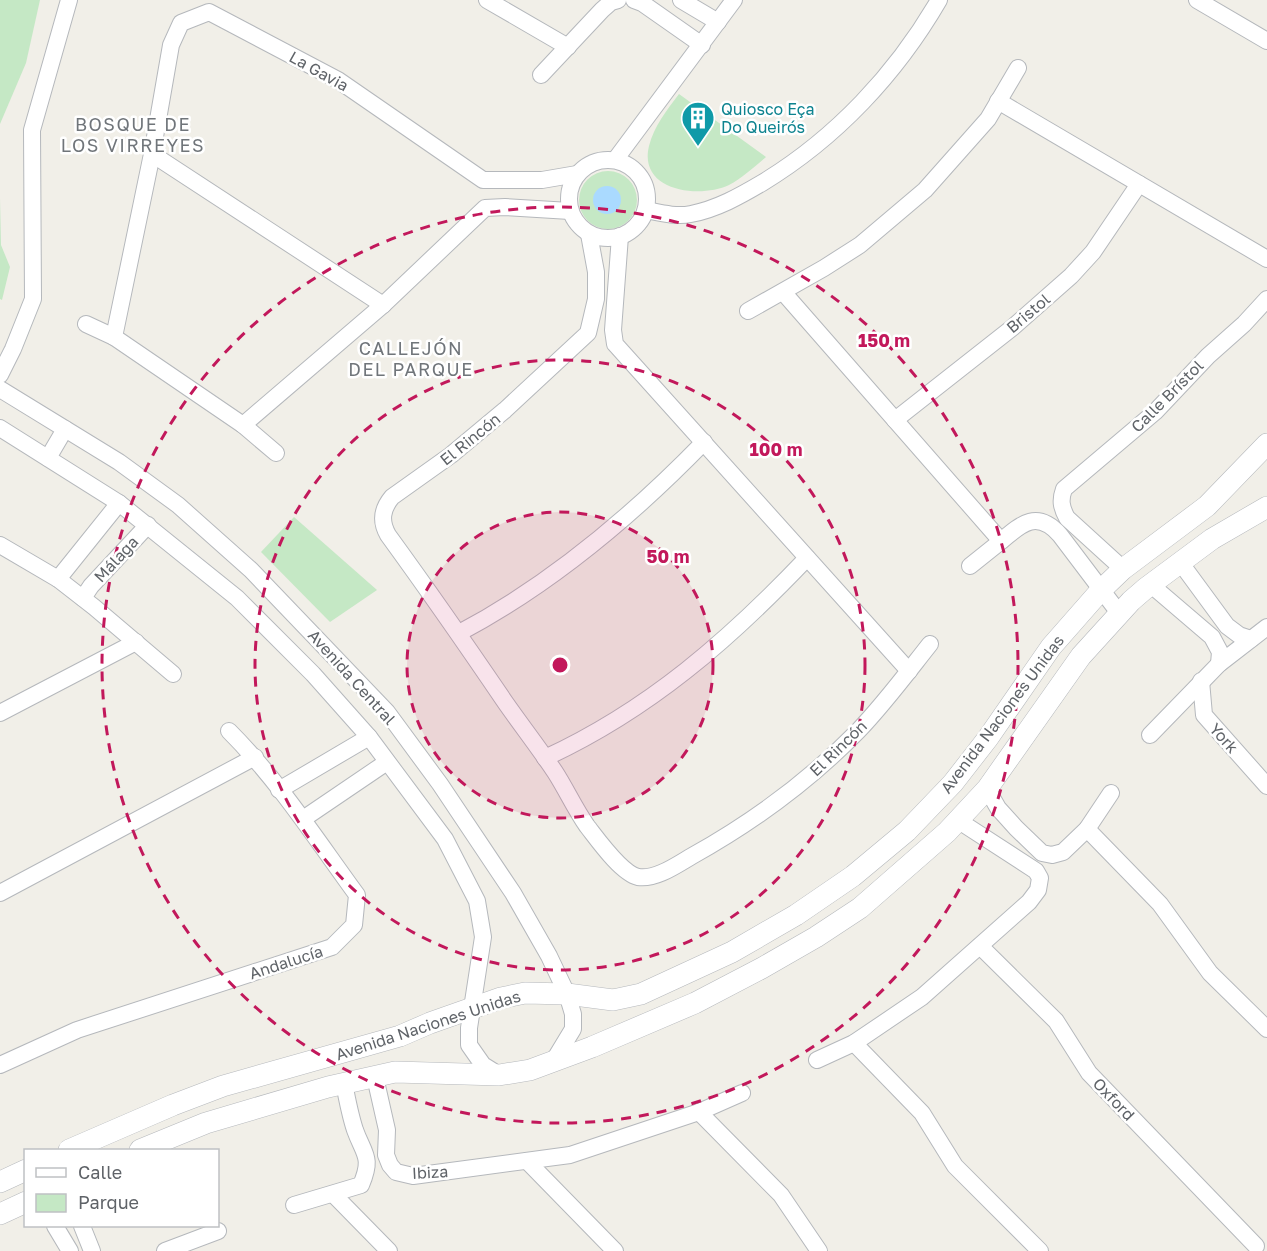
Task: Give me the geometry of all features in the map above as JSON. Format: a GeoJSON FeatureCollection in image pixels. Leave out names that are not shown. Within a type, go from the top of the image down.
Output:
{"type":"FeatureCollection","features":[{"type":"Feature","properties":{"kind":"street"},"geometry":{"type":"LineString","coordinates":[[0,375],[33,299],[32,130],[69,0]]}},
{"type":"Feature","properties":{"kind":"street"},"geometry":{"type":"LineString","coordinates":[[488,0],[568,47]]}},
{"type":"Feature","properties":{"kind":"street"},"geometry":{"type":"LineString","coordinates":[[541,75],[602,10],[611,2],[618,0]]}},
{"type":"Feature","properties":{"kind":"street"},"geometry":{"type":"LineString","coordinates":[[634,0],[642,3],[702,45]]}},
{"type":"Feature","properties":{"kind":"street"},"geometry":{"type":"LineString","coordinates":[[681,0],[718,22]]}},
{"type":"Feature","properties":{"kind":"street"},"geometry":{"type":"LineString","coordinates":[[615,160],[734,0]]}},
{"type":"Feature","properties":{"kind":"street"},"geometry":{"type":"LineString","coordinates":[[646,210],[673,216],[708,210],[746,193],[794,162],[848,117],[878,86],[906,51],[939,0]]}},
{"type":"Feature","properties":{"kind":"street"},"geometry":{"type":"LineString","coordinates":[[1200,1],[1267,41]]}},
{"type":"Feature","properties":{"kind":"street","name":"La Gavia"},"geometry":{"type":"LineString","coordinates":[[114,337],[152,154],[171,45],[180,23],[209,12],[338,80],[483,180],[542,180],[577,174]]}},
{"type":"Feature","properties":{"kind":"street"},"geometry":{"type":"LineString","coordinates":[[748,311],[860,245],[925,190],[988,119],[1018,68]]}},
{"type":"Feature","properties":{"kind":"street"},"geometry":{"type":"LineString","coordinates":[[998,102],[1267,259]]}},
{"type":"Feature","properties":{"kind":"street"},"geometry":{"type":"LineString","coordinates":[[152,154],[382,305]]}},
{"type":"Feature","properties":{"kind":"street"},"geometry":{"type":"LineString","coordinates":[[604,159],[615,160],[627,164],[638,172],[645,183],[648,197],[646,210],[636,226],[620,236],[604,238],[589,234],[581,228],[570,212],[569,192],[577,174],[585,166],[604,159]]}},
{"type":"Feature","properties":{"kind":"street","name":"Bristol"},"geometry":{"type":"LineString","coordinates":[[895,420],[1012,328],[1071,276],[1093,252],[1139,184]]}},
{"type":"Feature","properties":{"kind":"street"},"geometry":{"type":"LineString","coordinates":[[243,424],[382,305],[485,208],[505,207],[570,212]]}},
{"type":"Feature","properties":{"kind":"street","name":"El Rincón"},"geometry":{"type":"LineString","coordinates":[[589,234],[596,272],[596,299],[588,333],[489,423],[428,473],[392,497],[386,504],[382,520],[388,535],[556,773],[573,805],[605,849],[631,874],[646,877],[659,873],[731,834],[803,781],[858,731],[930,644]]}},
{"type":"Feature","properties":{"kind":"street"},"geometry":{"type":"LineString","coordinates":[[620,236],[613,330],[615,344],[909,671]]}},
{"type":"Feature","properties":{"kind":"street"},"geometry":{"type":"LineString","coordinates":[[783,292],[1001,541]]}},
{"type":"Feature","properties":{"kind":"street","name":"Calle Brístol"},"geometry":{"type":"LineString","coordinates":[[1123,569],[1067,518],[1062,509],[1061,497],[1064,489],[1155,412],[1267,299]]}},
{"type":"Feature","properties":{"kind":"street"},"geometry":{"type":"LineString","coordinates":[[86,324],[114,337],[243,424],[276,453]]}},
{"type":"Feature","properties":{"kind":"street","name":"Avenida Central"},"geometry":{"type":"LineString","coordinates":[[0,388],[119,462],[178,505],[250,570],[387,712],[440,784],[513,893],[549,956],[567,994],[573,1014],[573,1029],[553,1062]]}},
{"type":"Feature","properties":{"kind":"street","name":"Avenida Central"},"geometry":{"type":"LineString","coordinates":[[0,428],[119,503],[237,598],[313,674],[369,737],[445,839],[477,901],[483,937],[469,1045],[483,1065],[499,1075]]}},
{"type":"Feature","properties":{"kind":"street"},"geometry":{"type":"LineString","coordinates":[[48,458],[65,429]]}},
{"type":"Feature","properties":{"kind":"street"},"geometry":{"type":"LineString","coordinates":[[459,633],[521,596],[598,540],[655,490],[704,442]]}},
{"type":"Feature","properties":{"kind":"street","name":"Avenida Naciones Unidas"},"geometry":{"type":"LineString","coordinates":[[71,1149],[173,1105],[246,1079],[400,1036],[501,998],[525,993],[567,994],[613,1000],[640,994],[732,952],[796,915],[853,876],[907,831],[952,783],[988,738],[1051,647],[1101,590],[1123,569],[1207,506],[1267,444]]}},
{"type":"Feature","properties":{"kind":"street","name":"Málaga"},"geometry":{"type":"LineString","coordinates":[[58,579],[119,503]]}},
{"type":"Feature","properties":{"kind":"street","name":"Avenida Naciones Unidas"},"geometry":{"type":"LineString","coordinates":[[142,1149],[206,1123],[256,1107],[395,1072],[499,1075],[530,1070],[592,1047],[695,1003],[816,937],[860,908],[958,821],[987,789],[1081,656],[1119,613],[1150,584],[1212,539],[1267,507]]}},
{"type":"Feature","properties":{"kind":"street"},"geometry":{"type":"LineString","coordinates":[[970,566],[1021,524],[1034,520],[1044,522],[1053,526],[1119,613]]}},
{"type":"Feature","properties":{"kind":"street","name":"Málaga"},"geometry":{"type":"LineString","coordinates":[[148,525],[91,586],[83,598],[173,674]]}},
{"type":"Feature","properties":{"kind":"street"},"geometry":{"type":"LineString","coordinates":[[0,544],[58,579],[83,598]]}},
{"type":"Feature","properties":{"kind":"street"},"geometry":{"type":"LineString","coordinates":[[545,758],[593,735],[672,682],[726,639],[807,558]]}},
{"type":"Feature","properties":{"kind":"street"},"geometry":{"type":"LineString","coordinates":[[1180,562],[1227,626],[1239,635],[1251,639]]}},
{"type":"Feature","properties":{"kind":"street"},"geometry":{"type":"LineString","coordinates":[[1150,584],[1212,638],[1220,652],[1219,664]]}},
{"type":"Feature","properties":{"kind":"street"},"geometry":{"type":"LineString","coordinates":[[1150,735],[1219,664],[1267,627]]}},
{"type":"Feature","properties":{"kind":"street"},"geometry":{"type":"LineString","coordinates":[[0,713],[136,642]]}},
{"type":"Feature","properties":{"kind":"street"},"geometry":{"type":"LineString","coordinates":[[313,674],[334,656]]}},
{"type":"Feature","properties":{"kind":"street","name":"York"},"geometry":{"type":"LineString","coordinates":[[1201,681],[1204,715],[1267,786]]}},
{"type":"Feature","properties":{"kind":"street"},"geometry":{"type":"LineString","coordinates":[[229,731],[255,757],[279,790],[369,737]]}},
{"type":"Feature","properties":{"kind":"street"},"geometry":{"type":"LineString","coordinates":[[0,893],[255,757]]}},
{"type":"Feature","properties":{"kind":"street"},"geometry":{"type":"LineString","coordinates":[[303,819],[387,762]]}},
{"type":"Feature","properties":{"kind":"street"},"geometry":{"type":"LineString","coordinates":[[987,789],[998,808],[1042,854],[1052,855],[1063,852],[1087,829],[1111,793]]}},
{"type":"Feature","properties":{"kind":"street","name":"Andalucía"},"geometry":{"type":"LineString","coordinates":[[0,1065],[77,1030],[332,947],[354,925],[357,895],[303,819],[279,790]]}},
{"type":"Feature","properties":{"kind":"street"},"geometry":{"type":"LineString","coordinates":[[817,1060],[854,1043],[922,997],[1029,902],[1038,890],[1040,878],[1028,866],[958,821]]}},
{"type":"Feature","properties":{"kind":"street"},"geometry":{"type":"LineString","coordinates":[[1087,829],[1160,904],[1210,973],[1267,1029]]}},
{"type":"Feature","properties":{"kind":"street","name":"Oxford"},"geometry":{"type":"LineString","coordinates":[[980,946],[1056,1021],[1089,1073],[1257,1245]]}},
{"type":"Feature","properties":{"kind":"street"},"geometry":{"type":"LineString","coordinates":[[854,1043],[922,1113],[955,1166],[1040,1251]]}},
{"type":"Feature","properties":{"kind":"street","name":"Ibiza"},"geometry":{"type":"LineString","coordinates":[[375,1077],[387,1130],[387,1155],[390,1165],[396,1172],[413,1176],[570,1155],[699,1112],[742,1093]]}},
{"type":"Feature","properties":{"kind":"street"},"geometry":{"type":"LineString","coordinates":[[246,1079],[256,1107]]}},
{"type":"Feature","properties":{"kind":"street"},"geometry":{"type":"LineString","coordinates":[[294,1205],[361,1185],[368,1161],[367,1153],[356,1132],[344,1083]]}},
{"type":"Feature","properties":{"kind":"street"},"geometry":{"type":"LineString","coordinates":[[699,1112],[781,1195],[819,1251]]}},
{"type":"Feature","properties":{"kind":"street"},"geometry":{"type":"LineString","coordinates":[[527,1161],[615,1251]]}},
{"type":"Feature","properties":{"kind":"street"},"geometry":{"type":"LineString","coordinates":[[0,1182],[24,1171]]}},
{"type":"Feature","properties":{"kind":"street"},"geometry":{"type":"LineString","coordinates":[[333,1194],[389,1251]]}},
{"type":"Feature","properties":{"kind":"street"},"geometry":{"type":"LineString","coordinates":[[56,1227],[70,1251]]}},
{"type":"Feature","properties":{"kind":"street"},"geometry":{"type":"LineString","coordinates":[[82,1227],[92,1251]]}},
{"type":"Feature","properties":{"kind":"street"},"geometry":{"type":"LineString","coordinates":[[165,1251],[218,1231]]}},
{"type":"Feature","properties":{"kind":"green space"},"geometry":{"type":"Polygon","coordinates":[[[0,0],[40,0],[26,63],[0,124],[0,0]]]}},
{"type":"Feature","properties":{"kind":"green space"},"geometry":{"type":"Polygon","coordinates":[[[679,94],[766,157],[734,182],[716,189],[688,191],[662,182],[653,173],[648,161],[649,146],[658,125],[679,94]]]}},
{"type":"Feature","properties":{"kind":"green space"},"geometry":{"type":"Polygon","coordinates":[[[602,171],[614,171],[629,179],[637,194],[637,206],[629,221],[614,229],[602,229],[587,221],[579,206],[579,194],[587,179],[602,171]]]}},
{"type":"Feature","properties":{"kind":"green space"},"geometry":{"type":"Polygon","coordinates":[[[0,198],[1,245],[10,267],[2,300],[0,299],[0,198]]]}},
{"type":"Feature","properties":{"kind":"green space"},"geometry":{"type":"Polygon","coordinates":[[[294,517],[377,590],[330,622],[261,552],[294,517]]]}},
{"type":"Feature","properties":{"kind":"water"},"geometry":{"type":"Polygon","coordinates":[[[607,186],[617,190],[621,200],[617,210],[607,214],[597,210],[593,200],[597,190],[607,186]]]}},
{"type":"Feature","properties":{"kind":"place","name":"Quiosco Eça Do Queirós"},"geometry":{"type":"Point","coordinates":[698,147]}},
{"type":"Feature","properties":{"kind":"district","name":"BOSQUE DE LOS VIRREYES"},"geometry":{"type":"Point","coordinates":[133,134]}},
{"type":"Feature","properties":{"kind":"district","name":"CALLEJÓN DEL PARQUE"},"geometry":{"type":"Point","coordinates":[411,358]}}]}
